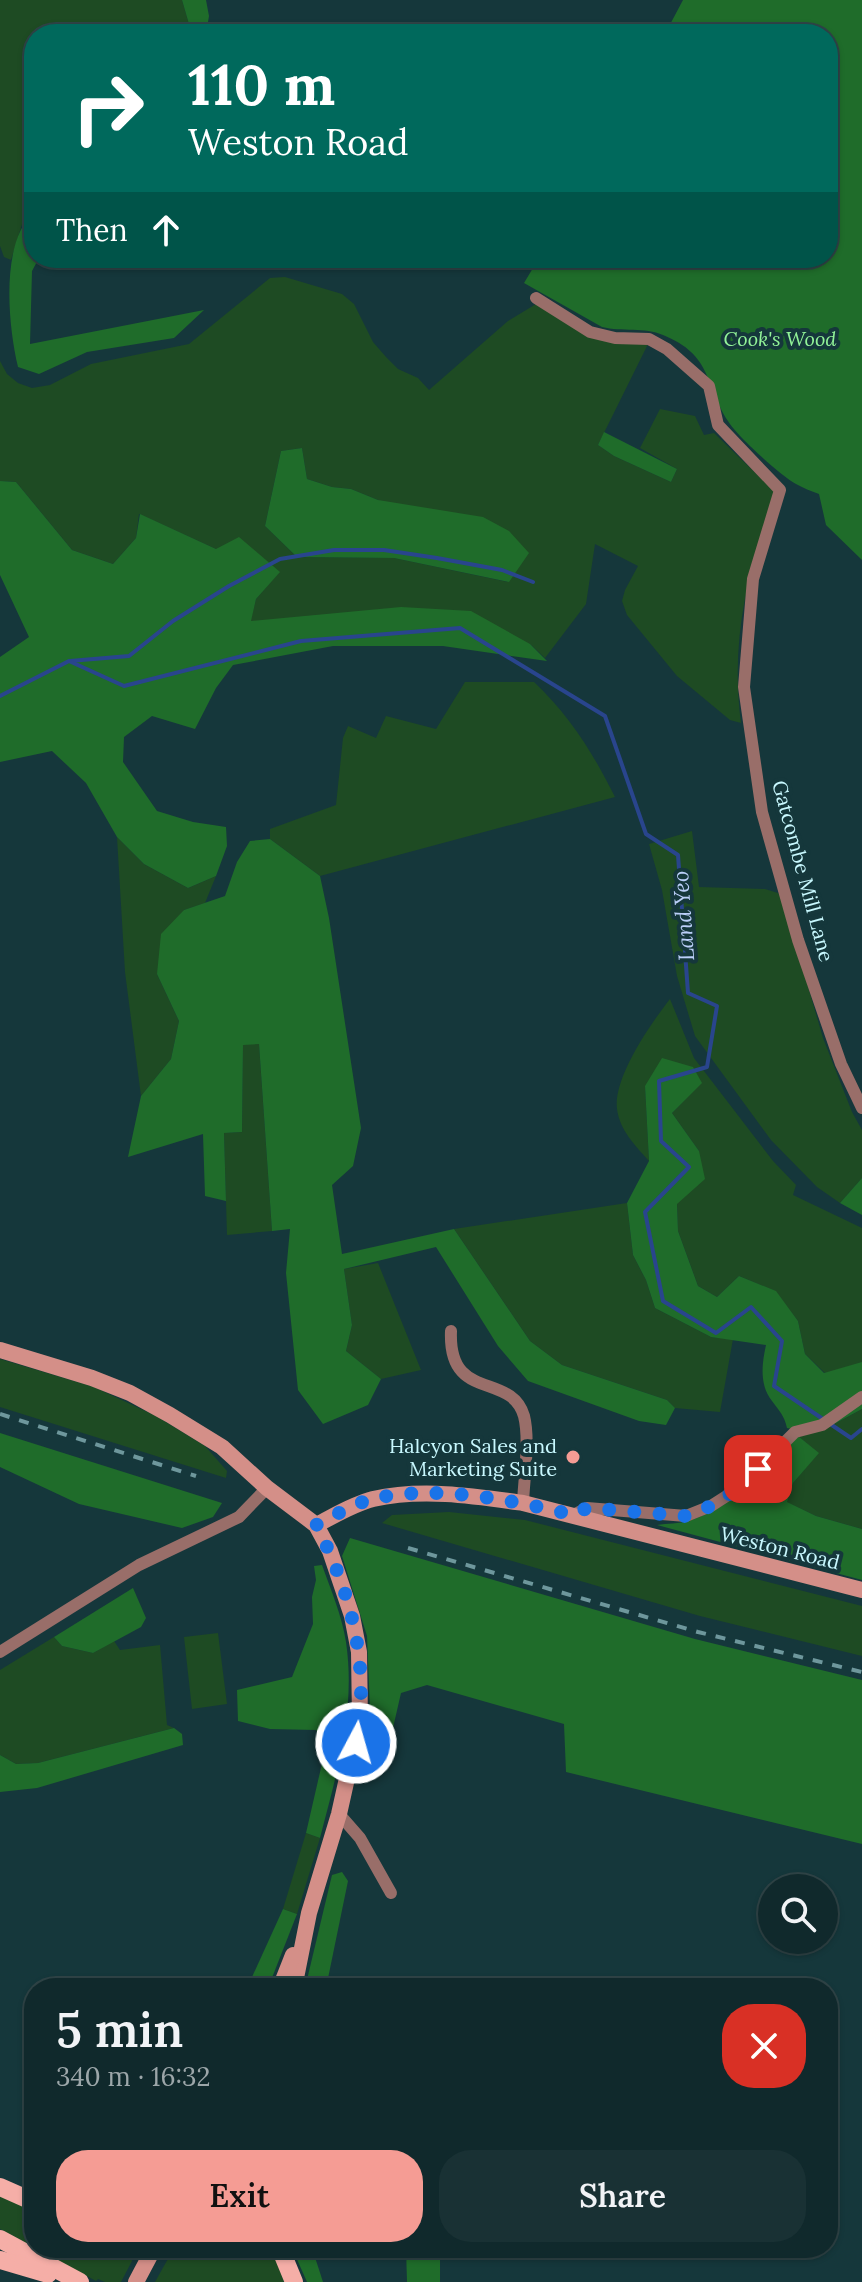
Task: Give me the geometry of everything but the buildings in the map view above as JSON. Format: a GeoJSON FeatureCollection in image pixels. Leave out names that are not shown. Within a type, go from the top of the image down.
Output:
{"type":"FeatureCollection","features":[{"type":"Feature","properties":{"kind":"main road"},"geometry":{"type":"LineString","coordinates":[[0,1350],[92,1378],[130,1393],[170,1415],[222,1447],[267,1488],[316,1525],[330,1551],[352,1616],[359,1652],[360,1720],[339,1814],[309,1913],[284,1978]]}},
{"type":"Feature","properties":{"kind":"main road","name":"Weston Road"},"geometry":{"type":"LineString","coordinates":[[316,1525],[372,1499],[415,1494],[473,1496],[523,1503],[573,1515],[862,1590]]}},
{"type":"Feature","properties":{"kind":"main road"},"geometry":{"type":"LineString","coordinates":[[296,1978],[309,1913]]}},
{"type":"Feature","properties":{"kind":"main road"},"geometry":{"type":"LineString","coordinates":[[0,2187],[24,2198]]}},
{"type":"Feature","properties":{"kind":"main road"},"geometry":{"type":"LineString","coordinates":[[0,2239],[24,2252]]}},
{"type":"Feature","properties":{"kind":"main road"},"geometry":{"type":"LineString","coordinates":[[35,2258],[80,2282]]}},
{"type":"Feature","properties":{"kind":"main road"},"geometry":{"type":"LineString","coordinates":[[136,2282],[147,2258]]}},
{"type":"Feature","properties":{"kind":"main road"},"geometry":{"type":"LineString","coordinates":[[284,2258],[294,2282]]}},
{"type":"Feature","properties":{"kind":"main road"},"geometry":{"type":"LineString","coordinates":[[0,2260],[73,2282]]}},
{"type":"Feature","properties":{"kind":"street","name":"Gatcombe Mill Lane"},"geometry":{"type":"LineString","coordinates":[[536,298],[590,332],[615,338],[649,339],[667,349],[709,386],[718,425],[780,490],[753,579],[744,687],[762,812],[798,940],[841,1064],[862,1108]]}},
{"type":"Feature","properties":{"kind":"street"},"geometry":{"type":"LineString","coordinates":[[451,1331],[450,1347],[454,1362],[465,1376],[511,1398],[524,1414],[523,1503]]}},
{"type":"Feature","properties":{"kind":"street"},"geometry":{"type":"LineString","coordinates":[[573,1515],[587,1508],[686,1516],[711,1506],[739,1488],[795,1432],[827,1422],[862,1397]]}},
{"type":"Feature","properties":{"kind":"street"},"geometry":{"type":"LineString","coordinates":[[0,1652],[139,1565],[239,1517],[267,1488]]}},
{"type":"Feature","properties":{"kind":"street"},"geometry":{"type":"LineString","coordinates":[[339,1814],[360,1838],[391,1893]]}},
{"type":"Feature","properties":{"kind":"green space"},"geometry":{"type":"Polygon","coordinates":[[[0,0],[182,0],[189,24],[24,24],[24,220],[11,260],[4,257],[0,246],[0,0]]]}},
{"type":"Feature","properties":{"kind":"green space"},"geometry":{"type":"Polygon","coordinates":[[[182,0],[206,0],[208,24],[189,24],[182,0]]]}},
{"type":"Feature","properties":{"kind":"green space","name":"Cook's Wood"},"geometry":{"type":"Polygon","coordinates":[[[683,0],[862,0],[862,560],[826,525],[819,494],[780,473],[733,428],[706,372],[691,352],[656,333],[602,327],[524,283],[533,268],[838,268],[838,24],[670,24],[683,0]]]}},
{"type":"Feature","properties":{"kind":"green space"},"geometry":{"type":"Polygon","coordinates":[[[23,226],[24,268],[34,268],[30,344],[204,310],[174,338],[87,352],[39,374],[18,367],[10,285],[11,263],[23,226]]]}},
{"type":"Feature","properties":{"kind":"green space"},"geometry":{"type":"Polygon","coordinates":[[[285,277],[342,294],[354,304],[373,342],[386,357],[398,369],[418,378],[429,390],[508,321],[536,304],[588,336],[649,342],[598,445],[614,456],[671,482],[677,469],[640,448],[660,409],[695,416],[704,435],[714,433],[775,492],[749,578],[744,606],[738,663],[741,723],[730,720],[677,676],[627,615],[622,601],[638,566],[595,544],[586,604],[545,658],[530,644],[250,622],[256,599],[279,572],[216,549],[139,514],[136,538],[113,564],[72,550],[16,482],[0,481],[0,361],[7,374],[18,383],[32,388],[50,385],[91,364],[189,344],[270,278],[285,277]],[[302,448],[281,451],[265,526],[297,557],[394,558],[508,582],[378,500],[351,489],[307,479],[302,448]]]}},
{"type":"Feature","properties":{"kind":"green space"},"geometry":{"type":"Polygon","coordinates":[[[604,432],[677,469],[671,482],[614,456],[598,445],[604,432]]]}},
{"type":"Feature","properties":{"kind":"green space"},"geometry":{"type":"Polygon","coordinates":[[[302,448],[307,479],[351,489],[378,500],[483,517],[509,531],[529,553],[509,582],[394,558],[297,557],[265,526],[281,451],[302,448]]]}},
{"type":"Feature","properties":{"kind":"green space"},"geometry":{"type":"Polygon","coordinates":[[[0,481],[16,482],[72,550],[113,564],[136,538],[140,514],[216,549],[239,537],[280,572],[256,599],[251,621],[401,607],[471,611],[530,644],[547,661],[443,646],[333,646],[233,665],[216,688],[195,729],[152,716],[124,737],[123,762],[157,811],[193,822],[226,827],[227,846],[216,876],[188,888],[144,864],[117,837],[86,783],[52,751],[0,762],[0,657],[29,637],[0,575],[0,481]]]}},
{"type":"Feature","properties":{"kind":"green space"},"geometry":{"type":"Polygon","coordinates":[[[465,682],[534,682],[580,736],[615,797],[320,876],[270,839],[270,829],[336,805],[343,738],[348,726],[376,738],[386,716],[436,729],[465,682]]]}},
{"type":"Feature","properties":{"kind":"green space"},"geometry":{"type":"Polygon","coordinates":[[[692,831],[699,887],[765,889],[778,893],[783,901],[823,1038],[862,1130],[862,1178],[840,1203],[817,1187],[771,1140],[695,1036],[677,976],[662,890],[649,844],[692,831]]]}},
{"type":"Feature","properties":{"kind":"green space"},"geometry":{"type":"Polygon","coordinates":[[[117,837],[144,864],[188,888],[216,876],[205,903],[184,910],[157,974],[179,1021],[171,1059],[141,1096],[125,972],[117,837]]]}},
{"type":"Feature","properties":{"kind":"green space"},"geometry":{"type":"Polygon","coordinates":[[[270,839],[320,876],[329,918],[361,1128],[353,1166],[332,1185],[342,1254],[454,1229],[530,1341],[562,1365],[667,1400],[675,1408],[666,1425],[639,1421],[528,1381],[498,1346],[436,1247],[344,1269],[352,1325],[346,1351],[381,1379],[368,1405],[323,1424],[298,1390],[286,1273],[290,1229],[272,1231],[259,1044],[243,1045],[242,1132],[224,1133],[226,1201],[205,1196],[203,1134],[128,1157],[141,1096],[171,1059],[179,1021],[157,974],[161,934],[184,910],[225,896],[237,862],[250,841],[270,839]]]}},
{"type":"Feature","properties":{"kind":"green space"},"geometry":{"type":"Polygon","coordinates":[[[670,999],[694,1058],[773,1161],[796,1185],[793,1195],[862,1228],[862,1362],[858,1365],[825,1373],[805,1354],[798,1321],[775,1291],[739,1276],[717,1297],[698,1286],[678,1231],[677,1203],[699,1151],[672,1113],[701,1083],[645,1086],[649,1161],[625,1131],[617,1109],[617,1096],[627,1067],[670,999]]]}},
{"type":"Feature","properties":{"kind":"green space"},"geometry":{"type":"Polygon","coordinates":[[[243,1044],[259,1044],[272,1231],[227,1235],[224,1133],[242,1132],[243,1044]]]}},
{"type":"Feature","properties":{"kind":"green space"},"geometry":{"type":"Polygon","coordinates":[[[662,1058],[693,1067],[702,1083],[672,1113],[699,1151],[705,1179],[677,1204],[678,1231],[698,1286],[717,1297],[739,1276],[776,1291],[798,1321],[805,1354],[824,1373],[862,1362],[862,1409],[836,1423],[807,1432],[787,1428],[763,1381],[766,1345],[711,1337],[655,1308],[646,1280],[633,1255],[627,1203],[649,1161],[645,1086],[662,1058]]]}},
{"type":"Feature","properties":{"kind":"green space"},"geometry":{"type":"Polygon","coordinates":[[[862,1178],[862,1215],[840,1203],[862,1178]]]}},
{"type":"Feature","properties":{"kind":"green space"},"geometry":{"type":"Polygon","coordinates":[[[627,1203],[633,1255],[646,1280],[655,1308],[711,1337],[733,1339],[720,1412],[675,1408],[667,1400],[562,1365],[530,1341],[454,1229],[627,1203]]]}},
{"type":"Feature","properties":{"kind":"green space"},"geometry":{"type":"Polygon","coordinates":[[[378,1263],[421,1370],[381,1379],[346,1351],[352,1325],[344,1269],[378,1263]]]}},
{"type":"Feature","properties":{"kind":"green space"},"geometry":{"type":"Polygon","coordinates":[[[0,1359],[94,1387],[156,1416],[205,1446],[227,1471],[226,1478],[0,1407],[0,1359]]]}},
{"type":"Feature","properties":{"kind":"green space"},"geometry":{"type":"Polygon","coordinates":[[[862,1409],[862,1529],[816,1516],[786,1502],[793,1483],[818,1453],[798,1436],[836,1423],[862,1409]]]}},
{"type":"Feature","properties":{"kind":"green space"},"geometry":{"type":"Polygon","coordinates":[[[0,1433],[222,1503],[213,1517],[182,1528],[79,1504],[0,1467],[0,1433]]]}},
{"type":"Feature","properties":{"kind":"green space"},"geometry":{"type":"Polygon","coordinates":[[[798,1436],[819,1453],[793,1483],[787,1502],[816,1516],[862,1529],[862,1580],[657,1525],[681,1523],[721,1507],[749,1486],[798,1436]]]}},
{"type":"Feature","properties":{"kind":"green space"},"geometry":{"type":"Polygon","coordinates":[[[449,1512],[525,1520],[862,1606],[862,1656],[700,1616],[382,1523],[392,1515],[449,1512]]]}},
{"type":"Feature","properties":{"kind":"green space"},"geometry":{"type":"Polygon","coordinates":[[[350,1538],[695,1639],[862,1680],[862,1844],[566,1772],[564,1724],[427,1685],[401,1693],[384,1767],[362,1770],[370,1709],[367,1636],[342,1556],[350,1538]]]}},
{"type":"Feature","properties":{"kind":"green space"},"geometry":{"type":"Polygon","coordinates":[[[322,1565],[344,1632],[349,1692],[343,1741],[320,1838],[306,1833],[326,1746],[316,1730],[270,1729],[238,1721],[237,1690],[292,1677],[313,1624],[314,1566],[322,1565]]]}},
{"type":"Feature","properties":{"kind":"green space"},"geometry":{"type":"Polygon","coordinates":[[[133,1588],[146,1618],[141,1627],[93,1653],[62,1646],[54,1637],[133,1588]]]}},
{"type":"Feature","properties":{"kind":"green space"},"geometry":{"type":"Polygon","coordinates":[[[218,1633],[227,1704],[192,1709],[184,1637],[218,1633]]]}},
{"type":"Feature","properties":{"kind":"green space"},"geometry":{"type":"Polygon","coordinates":[[[54,1637],[62,1646],[93,1653],[114,1641],[120,1650],[160,1645],[167,1725],[174,1728],[38,1763],[16,1764],[0,1755],[0,1670],[54,1637]]]}},
{"type":"Feature","properties":{"kind":"green space"},"geometry":{"type":"Polygon","coordinates":[[[174,1728],[182,1734],[183,1745],[37,1788],[0,1792],[0,1755],[16,1764],[38,1763],[174,1728]]]}},
{"type":"Feature","properties":{"kind":"green space"},"geometry":{"type":"Polygon","coordinates":[[[306,1833],[320,1838],[297,1914],[283,1909],[306,1833]]]}},
{"type":"Feature","properties":{"kind":"green space"},"geometry":{"type":"Polygon","coordinates":[[[342,1872],[348,1881],[328,1978],[307,1978],[332,1875],[342,1872]]]}},
{"type":"Feature","properties":{"kind":"green space"},"geometry":{"type":"Polygon","coordinates":[[[283,1909],[297,1914],[272,1978],[252,1978],[283,1909]]]}},
{"type":"Feature","properties":{"kind":"green space"},"geometry":{"type":"Polygon","coordinates":[[[0,2196],[24,2207],[24,2242],[0,2229],[0,2196]]]}},
{"type":"Feature","properties":{"kind":"green space"},"geometry":{"type":"Polygon","coordinates":[[[53,2258],[132,2258],[121,2282],[96,2281],[53,2258]]]}},
{"type":"Feature","properties":{"kind":"green space"},"geometry":{"type":"Polygon","coordinates":[[[168,2258],[276,2258],[284,2282],[155,2282],[168,2258]]]}},
{"type":"Feature","properties":{"kind":"green space"},"geometry":{"type":"Polygon","coordinates":[[[296,2258],[315,2258],[323,2282],[307,2282],[296,2258]]]}},
{"type":"Feature","properties":{"kind":"green space"},"geometry":{"type":"Polygon","coordinates":[[[406,2258],[440,2258],[440,2282],[407,2282],[406,2258]]]}},
{"type":"Feature","properties":{"kind":"waterway"},"geometry":{"type":"LineString","coordinates":[[70,661],[129,656],[173,621],[280,559],[334,550],[384,550],[502,570],[533,582]]}},
{"type":"Feature","properties":{"kind":"waterway","name":"Land Yeo"},"geometry":{"type":"LineString","coordinates":[[0,696],[69,661],[124,686],[301,641],[460,628],[605,716],[646,834],[678,855],[688,993],[717,1006],[707,1067],[659,1081],[661,1141],[689,1167],[645,1212],[663,1301],[716,1333],[751,1307],[782,1341],[774,1386],[851,1438],[862,1429]]}},
{"type":"Feature","properties":{"kind":"railway"},"geometry":{"type":"LineString","coordinates":[[0,1414],[196,1476]]}},
{"type":"Feature","properties":{"kind":"railway"},"geometry":{"type":"LineString","coordinates":[[408,1548],[698,1632],[862,1672]]}},
{"type":"Feature","properties":{"kind":"place","name":"Halcyon Sales and Marketing Suite"},"geometry":{"type":"Point","coordinates":[573,1457]}},
{"type":"Feature","properties":{"kind":"route"},"geometry":{"type":"LineString","coordinates":[[356,1743],[360,1720],[359,1652],[352,1616],[330,1551],[316,1525],[372,1499],[415,1494],[473,1496],[523,1503],[573,1515],[587,1508],[686,1516],[711,1506],[739,1488],[758,1469]]}}]}
